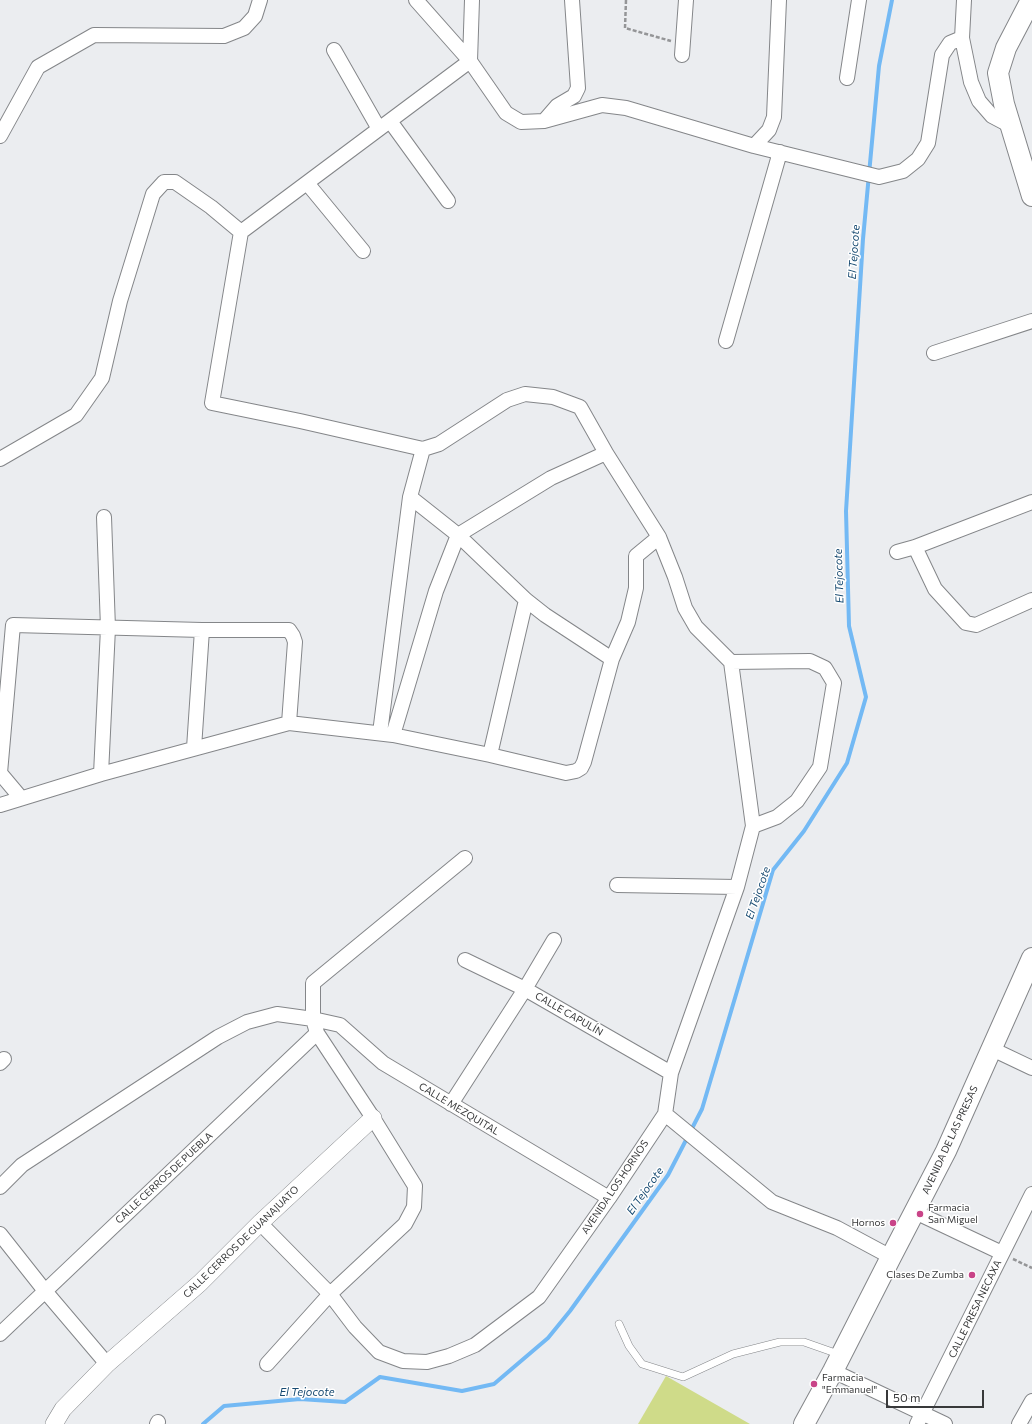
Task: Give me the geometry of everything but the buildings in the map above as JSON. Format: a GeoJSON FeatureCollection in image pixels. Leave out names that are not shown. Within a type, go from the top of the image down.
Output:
{"type":"FeatureCollection","features":[{"type":"Feature","properties":{"kind":"main road"},"geometry":{"type":"LineString","coordinates":[[1031,0],[1006,48],[998,73],[1004,104],[1032,196]]}},
{"type":"Feature","properties":{"kind":"main road","name":"AVENIDA DE LAS PRESAS"},"geometry":{"type":"LineString","coordinates":[[804,1424],[946,1151],[1032,958]]}},
{"type":"Feature","properties":{"kind":"street"},"geometry":{"type":"LineString","coordinates":[[0,136],[38,66],[94,35],[224,36],[244,28],[255,16],[260,0]]}},
{"type":"Feature","properties":{"kind":"street"},"geometry":{"type":"LineString","coordinates":[[416,0],[470,61],[506,113],[521,122],[544,121],[602,105],[626,108],[754,146],[878,177],[903,171],[918,159],[928,142],[942,55],[950,43],[962,38]]}},
{"type":"Feature","properties":{"kind":"street"},"geometry":{"type":"LineString","coordinates":[[470,61],[472,0]]}},
{"type":"Feature","properties":{"kind":"street"},"geometry":{"type":"LineString","coordinates":[[544,121],[557,106],[574,96],[578,88],[572,0]]}},
{"type":"Feature","properties":{"kind":"street"},"geometry":{"type":"LineString","coordinates":[[683,50],[686,0]]}},
{"type":"Feature","properties":{"kind":"street"},"geometry":{"type":"LineString","coordinates":[[754,146],[769,130],[774,117],[779,0]]}},
{"type":"Feature","properties":{"kind":"street"},"geometry":{"type":"LineString","coordinates":[[847,78],[859,0]]}},
{"type":"Feature","properties":{"kind":"street"},"geometry":{"type":"LineString","coordinates":[[964,0],[962,38],[971,82],[979,101],[992,116],[1011,126]]}},
{"type":"Feature","properties":{"kind":"street"},"geometry":{"type":"LineString","coordinates":[[334,50],[384,125],[448,201]]}},
{"type":"Feature","properties":{"kind":"street"},"geometry":{"type":"LineString","coordinates":[[470,61],[241,232],[212,403],[423,449],[439,444],[507,400],[525,394],[553,397],[580,407],[606,453],[659,538],[675,577],[685,608],[696,627],[731,662],[753,826],[777,817],[797,801],[820,767],[834,683],[825,668],[810,661],[731,662]]}},
{"type":"Feature","properties":{"kind":"street"},"geometry":{"type":"LineString","coordinates":[[726,341],[780,152]]}},
{"type":"Feature","properties":{"kind":"street"},"geometry":{"type":"LineString","coordinates":[[0,459],[76,415],[102,378],[120,301],[153,194],[164,182],[174,182],[211,207],[241,232]]}},
{"type":"Feature","properties":{"kind":"street"},"geometry":{"type":"LineString","coordinates":[[307,183],[363,251]]}},
{"type":"Feature","properties":{"kind":"street"},"geometry":{"type":"LineString","coordinates":[[934,353],[1032,321]]}},
{"type":"Feature","properties":{"kind":"street"},"geometry":{"type":"LineString","coordinates":[[386,734],[410,497],[423,449]]}},
{"type":"Feature","properties":{"kind":"street"},"geometry":{"type":"LineString","coordinates":[[386,734],[436,592],[458,535],[552,478],[606,453]]}},
{"type":"Feature","properties":{"kind":"street"},"geometry":{"type":"LineString","coordinates":[[410,497],[458,535],[526,600],[545,615],[612,659]]}},
{"type":"Feature","properties":{"kind":"street"},"geometry":{"type":"LineString","coordinates":[[897,552],[1031,506]]}},
{"type":"Feature","properties":{"kind":"street"},"geometry":{"type":"LineString","coordinates":[[101,774],[108,628],[104,517]]}},
{"type":"Feature","properties":{"kind":"street"},"geometry":{"type":"LineString","coordinates":[[0,805],[101,774],[194,748],[289,724],[386,734],[490,755],[566,773],[576,771],[581,768],[584,762],[612,659],[628,622],[636,588],[636,556],[659,538]]}},
{"type":"Feature","properties":{"kind":"street"},"geometry":{"type":"LineString","coordinates":[[915,547],[935,589],[966,623],[976,625],[1032,600]]}},
{"type":"Feature","properties":{"kind":"street"},"geometry":{"type":"LineString","coordinates":[[490,755],[526,600]]}},
{"type":"Feature","properties":{"kind":"street"},"geometry":{"type":"LineString","coordinates":[[21,798],[0,773],[13,625],[202,630],[289,630],[295,642],[289,724]]}},
{"type":"Feature","properties":{"kind":"street"},"geometry":{"type":"LineString","coordinates":[[194,748],[202,630]]}},
{"type":"Feature","properties":{"kind":"street","name":"AVENIDA LOS HORNOS"},"geometry":{"type":"LineString","coordinates":[[260,1223],[330,1294],[355,1327],[379,1352],[403,1361],[427,1362],[449,1356],[475,1345],[539,1297],[609,1198],[665,1114],[671,1073],[737,887],[753,826]]}},
{"type":"Feature","properties":{"kind":"street"},"geometry":{"type":"LineString","coordinates":[[267,1364],[330,1294],[405,1224],[414,1207],[415,1186],[373,1118],[317,1033],[313,1019],[313,982],[465,858]]}},
{"type":"Feature","properties":{"kind":"street"},"geometry":{"type":"LineString","coordinates":[[617,885],[737,887]]}},
{"type":"Feature","properties":{"kind":"street"},"geometry":{"type":"LineString","coordinates":[[451,1104],[525,989],[554,940]]}},
{"type":"Feature","properties":{"kind":"street","name":"CALLE CAPULÍN"},"geometry":{"type":"LineString","coordinates":[[465,960],[525,989],[671,1073]]}},
{"type":"Feature","properties":{"kind":"street","name":"CALLE MEZQUITAL"},"geometry":{"type":"LineString","coordinates":[[0,1187],[22,1165],[218,1037],[247,1022],[277,1014],[313,1019],[340,1025],[383,1063],[609,1198]]}},
{"type":"Feature","properties":{"kind":"street","name":"CALLE CERROS DE PUEBLA"},"geometry":{"type":"LineString","coordinates":[[0,1334],[317,1033]]}},
{"type":"Feature","properties":{"kind":"street"},"geometry":{"type":"LineString","coordinates":[[992,1049],[1032,1068]]}},
{"type":"Feature","properties":{"kind":"street"},"geometry":{"type":"LineString","coordinates":[[665,1114],[772,1202],[837,1228],[891,1257]]}},
{"type":"Feature","properties":{"kind":"street","name":"CALLE CERROS DE GUANAJUATO"},"geometry":{"type":"LineString","coordinates":[[54,1424],[63,1409],[107,1364],[200,1283],[260,1223],[373,1118]]}},
{"type":"Feature","properties":{"kind":"street","name":"CALLE PRESA NECAXA"},"geometry":{"type":"LineString","coordinates":[[920,1418],[1032,1194]]}},
{"type":"Feature","properties":{"kind":"street"},"geometry":{"type":"LineString","coordinates":[[915,1212],[1002,1253]]}},
{"type":"Feature","properties":{"kind":"street"},"geometry":{"type":"LineString","coordinates":[[0,1234],[45,1291],[107,1364]]}},
{"type":"Feature","properties":{"kind":"street"},"geometry":{"type":"LineString","coordinates":[[837,1363],[920,1418],[945,1424]]}},
{"type":"Feature","properties":{"kind":"street"},"geometry":{"type":"LineString","coordinates":[[1019,1424],[1032,1401]]}},
{"type":"Feature","properties":{"kind":"lane"},"geometry":{"type":"LineString","coordinates":[[619,1324],[629,1346],[642,1364],[683,1377],[733,1354],[780,1342],[804,1342],[837,1363]]}},
{"type":"Feature","properties":{"kind":"path"},"geometry":{"type":"LineString","coordinates":[[626,0],[625,28],[683,50]]}},
{"type":"Feature","properties":{"kind":"path"},"geometry":{"type":"LineString","coordinates":[[1002,1253],[1032,1268]]}},
{"type":"Feature","properties":{"kind":"green space"},"geometry":{"type":"Polygon","coordinates":[[[666,1376],[750,1424],[638,1424],[666,1376]]]}},
{"type":"Feature","properties":{"kind":"waterway","name":"El Tejocote"},"geometry":{"type":"LineString","coordinates":[[203,1424],[224,1406],[300,1399],[345,1402],[380,1377],[462,1391],[494,1384],[548,1338],[570,1311],[668,1175],[702,1109],[773,870],[804,831],[847,763],[866,697],[849,626],[846,511],[863,239],[879,66],[892,0]]}},
{"type":"Feature","properties":{"kind":"place","name":"Farmacia San Miguel"},"geometry":{"type":"Point","coordinates":[920,1214]}},
{"type":"Feature","properties":{"kind":"place","name":"Hornos"},"geometry":{"type":"Point","coordinates":[893,1223]}},
{"type":"Feature","properties":{"kind":"place","name":"Clases De Zumba"},"geometry":{"type":"Point","coordinates":[972,1275]}},
{"type":"Feature","properties":{"kind":"place","name":"Farmacia \"Emmanuel\""},"geometry":{"type":"Point","coordinates":[814,1384]}}]}
